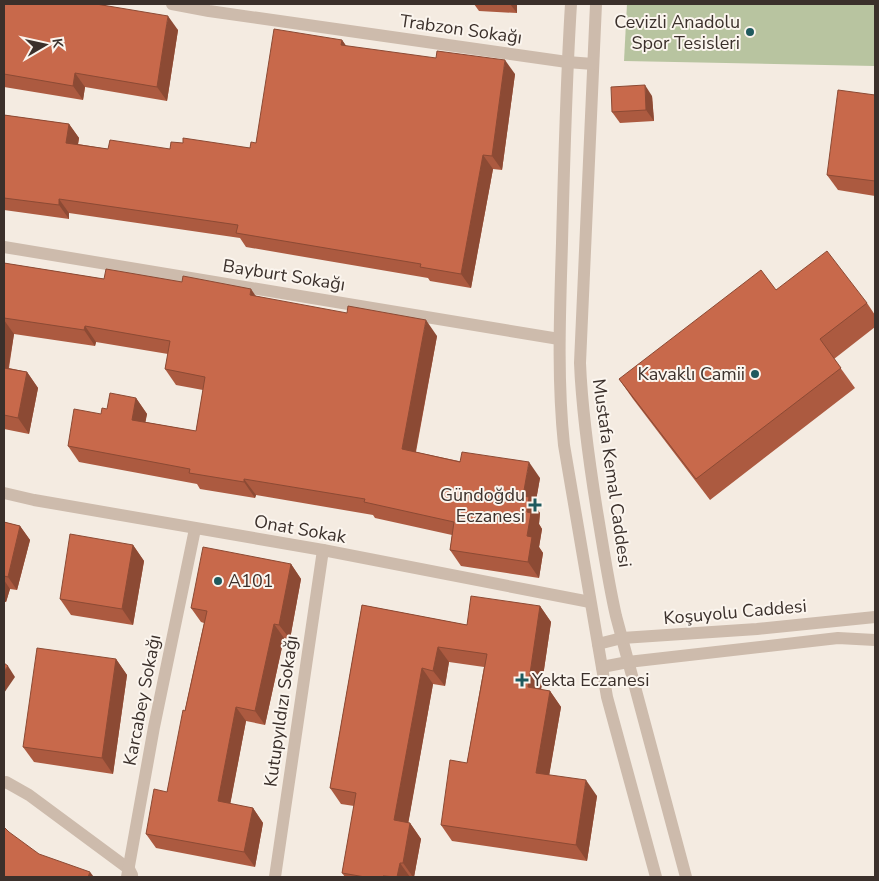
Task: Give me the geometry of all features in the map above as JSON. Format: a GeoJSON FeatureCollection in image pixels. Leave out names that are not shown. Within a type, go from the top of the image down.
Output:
{"type":"FeatureCollection","features":[{"type":"Feature","properties":{"kind":"street","name":"Trabzon Sokağı"},"geometry":{"type":"LineString","coordinates":[[172,4],[209,12],[567,62],[593,64]]}},
{"type":"Feature","properties":{"kind":"street"},"geometry":{"type":"LineString","coordinates":[[571,4],[567,62],[559,339],[560,406],[564,445],[607,697],[656,877]]}},
{"type":"Feature","properties":{"kind":"street","name":"Mustafa Kemal Caddesi"},"geometry":{"type":"LineString","coordinates":[[596,4],[580,363],[586,444],[609,583],[628,662],[686,877]]}},
{"type":"Feature","properties":{"kind":"street","name":"Bayburt Sokağı"},"geometry":{"type":"LineString","coordinates":[[4,247],[559,339]]}},
{"type":"Feature","properties":{"kind":"street","name":"Onat Sokak"},"geometry":{"type":"LineString","coordinates":[[4,493],[195,529],[323,550],[590,602]]}},
{"type":"Feature","properties":{"kind":"street","name":"Karcabey Sokağı"},"geometry":{"type":"LineString","coordinates":[[129,875],[154,728],[195,529]]}},
{"type":"Feature","properties":{"kind":"street","name":"Kutupyıldızı Sokağı"},"geometry":{"type":"LineString","coordinates":[[275,877],[323,550]]}},
{"type":"Feature","properties":{"kind":"street","name":"Koşuyolu Caddesi"},"geometry":{"type":"LineString","coordinates":[[598,644],[622,638],[757,630],[875,617]]}},
{"type":"Feature","properties":{"kind":"street","name":"Koşuyolu Caddesi"},"geometry":{"type":"LineString","coordinates":[[602,667],[628,662],[838,638],[875,640]]}},
{"type":"Feature","properties":{"kind":"street"},"geometry":{"type":"LineString","coordinates":[[4,783],[6,782],[29,795],[129,875]]}},
{"type":"Feature","properties":{"kind":"green space","name":"Cevizli Anadolu Spor Tesisleri"},"geometry":{"type":"Polygon","coordinates":[[[627,4],[875,4],[875,66],[624,61],[627,4]]]}},
{"type":"Feature","properties":{"kind":"building"},"geometry":{"type":"Polygon","coordinates":[[[4,4],[96,4],[168,16],[157,87],[75,73],[73,86],[4,74],[4,4]]]}},
{"type":"Feature","properties":{"kind":"building"},"geometry":{"type":"Polygon","coordinates":[[[274,29],[342,40],[341,45],[436,58],[437,51],[505,60],[492,156],[483,155],[461,274],[420,267],[421,264],[236,233],[238,225],[59,199],[59,205],[4,198],[4,115],[69,124],[66,143],[108,149],[110,140],[170,149],[171,142],[183,143],[183,138],[250,148],[251,142],[256,143],[274,29]]]}},
{"type":"Feature","properties":{"kind":"building"},"geometry":{"type":"Polygon","coordinates":[[[645,85],[646,110],[612,112],[611,87],[645,85]]]}},
{"type":"Feature","properties":{"kind":"building"},"geometry":{"type":"Polygon","coordinates":[[[838,90],[875,95],[875,181],[827,175],[838,90]]]}},
{"type":"Feature","properties":{"kind":"building","name":"Kavaklı Camii"},"geometry":{"type":"Polygon","coordinates":[[[827,251],[867,303],[820,339],[841,368],[696,479],[619,379],[761,270],[776,290],[827,251]]]}},
{"type":"Feature","properties":{"kind":"building"},"geometry":{"type":"Polygon","coordinates":[[[4,263],[104,279],[106,269],[182,282],[183,276],[251,289],[250,295],[347,313],[348,306],[426,320],[402,449],[460,462],[462,452],[529,462],[523,496],[529,497],[527,512],[531,513],[527,536],[532,537],[528,562],[450,550],[454,522],[364,502],[365,499],[244,479],[244,482],[189,473],[190,469],[68,446],[74,409],[101,414],[102,408],[107,409],[110,393],[136,398],[132,420],[196,431],[205,377],[165,369],[170,341],[85,326],[84,330],[4,318],[4,263]]]}},
{"type":"Feature","properties":{"kind":"building"},"geometry":{"type":"Polygon","coordinates":[[[4,368],[27,372],[18,418],[4,415],[4,368]]]}},
{"type":"Feature","properties":{"kind":"building"},"geometry":{"type":"Polygon","coordinates":[[[4,522],[20,526],[8,577],[4,576],[4,522]]]}},
{"type":"Feature","properties":{"kind":"building"},"geometry":{"type":"Polygon","coordinates":[[[70,534],[133,545],[122,609],[60,599],[70,534]]]}},
{"type":"Feature","properties":{"kind":"building"},"geometry":{"type":"Polygon","coordinates":[[[203,547],[291,564],[279,625],[274,624],[255,711],[236,707],[218,801],[253,808],[244,852],[146,834],[154,789],[167,792],[183,710],[185,711],[207,611],[191,608],[203,547]]]}},
{"type":"Feature","properties":{"kind":"building"},"geometry":{"type":"Polygon","coordinates":[[[471,596],[540,606],[528,687],[550,691],[536,773],[586,780],[576,845],[441,825],[450,760],[467,763],[487,654],[438,647],[433,671],[422,668],[394,820],[410,823],[403,863],[400,863],[397,877],[365,877],[342,873],[356,793],[330,788],[362,605],[467,625],[471,596]]]}},
{"type":"Feature","properties":{"kind":"building"},"geometry":{"type":"Polygon","coordinates":[[[37,648],[116,659],[102,758],[23,747],[37,648]]]}},
{"type":"Feature","properties":{"kind":"building"},"geometry":{"type":"Polygon","coordinates":[[[4,663],[8,666],[4,671],[4,663]]]}},
{"type":"Feature","properties":{"kind":"building"},"geometry":{"type":"Polygon","coordinates":[[[4,827],[39,854],[90,872],[88,877],[4,877],[4,827]]]}},
{"type":"Feature","properties":{"kind":"place","name":"Cevizli Anadolu Spor Tesisleri"},"geometry":{"type":"Point","coordinates":[750,32]}},
{"type":"Feature","properties":{"kind":"place","name":"Kavaklı Camii"},"geometry":{"type":"Point","coordinates":[755,374]}},
{"type":"Feature","properties":{"kind":"place","name":"Gündoğdu Eczanesi"},"geometry":{"type":"Point","coordinates":[535,505]}},
{"type":"Feature","properties":{"kind":"place","name":"A101"},"geometry":{"type":"Point","coordinates":[218,581]}},
{"type":"Feature","properties":{"kind":"place","name":"Yekta Eczanesi"},"geometry":{"type":"Point","coordinates":[522,680]}}]}
